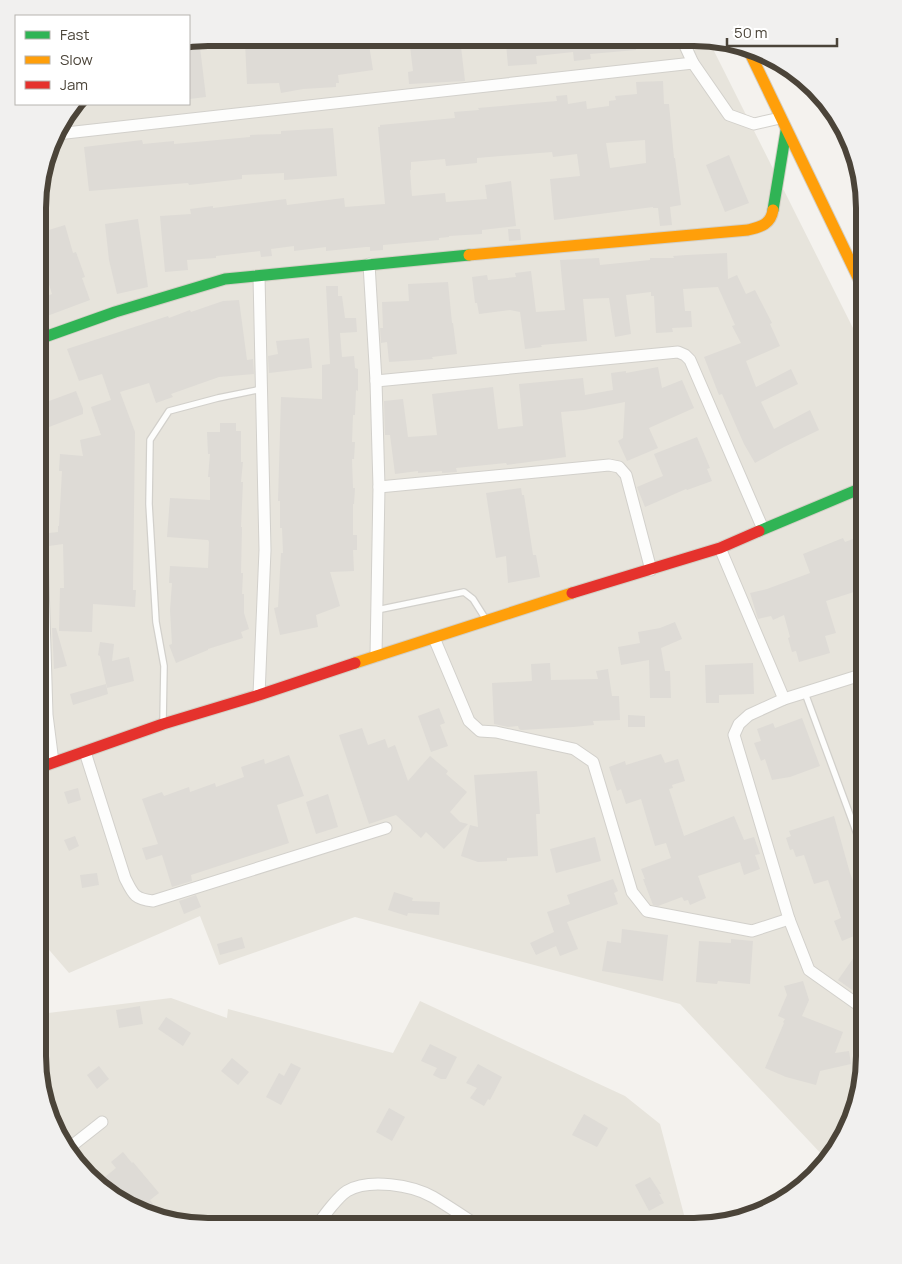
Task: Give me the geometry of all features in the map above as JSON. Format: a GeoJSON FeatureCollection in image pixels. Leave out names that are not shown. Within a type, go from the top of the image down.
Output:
{"type":"FeatureCollection","features":[{"type":"Feature","properties":{"kind":"street"},"geometry":{"type":"LineString","coordinates":[[685,46],[693,63],[729,115],[754,124],[780,118]]}},
{"type":"Feature","properties":{"kind":"street"},"geometry":{"type":"LineString","coordinates":[[752,58],[856,274]]}},
{"type":"Feature","properties":{"kind":"street"},"geometry":{"type":"LineString","coordinates":[[65,133],[693,63]]}},
{"type":"Feature","properties":{"kind":"street"},"geometry":{"type":"LineString","coordinates":[[46,337],[115,312],[225,279],[369,264],[748,230],[761,227],[769,222],[772,216],[786,131]]}},
{"type":"Feature","properties":{"kind":"street"},"geometry":{"type":"LineString","coordinates":[[369,264],[376,381],[379,487],[376,656]]}},
{"type":"Feature","properties":{"kind":"street"},"geometry":{"type":"LineString","coordinates":[[259,695],[265,550],[260,276]]}},
{"type":"Feature","properties":{"kind":"street"},"geometry":{"type":"LineString","coordinates":[[376,381],[678,352],[690,360],[763,529]]}},
{"type":"Feature","properties":{"kind":"street"},"geometry":{"type":"LineString","coordinates":[[379,487],[609,465],[618,467],[626,475],[651,570]]}},
{"type":"Feature","properties":{"kind":"street"},"geometry":{"type":"LineString","coordinates":[[46,765],[163,724],[259,695],[486,620],[720,548],[856,490]]}},
{"type":"Feature","properties":{"kind":"street"},"geometry":{"type":"LineString","coordinates":[[720,548],[784,699]]}},
{"type":"Feature","properties":{"kind":"street"},"geometry":{"type":"LineString","coordinates":[[434,638],[468,721],[480,731],[496,732],[574,749],[593,762],[632,892],[647,912],[752,930],[789,919]]}},
{"type":"Feature","properties":{"kind":"street"},"geometry":{"type":"LineString","coordinates":[[855,677],[784,699],[744,718],[736,729],[734,736],[789,919],[809,970],[855,1003]]}},
{"type":"Feature","properties":{"kind":"street"},"geometry":{"type":"LineString","coordinates":[[46,729],[54,762]]}},
{"type":"Feature","properties":{"kind":"street"},"geometry":{"type":"LineString","coordinates":[[85,752],[125,878],[132,891],[140,900],[153,902],[386,828]]}},
{"type":"Feature","properties":{"kind":"street"},"geometry":{"type":"LineString","coordinates":[[73,1145],[102,1122]]}},
{"type":"Feature","properties":{"kind":"street"},"geometry":{"type":"LineString","coordinates":[[323,1218],[347,1191],[372,1183],[402,1186],[431,1196],[465,1218]]}},
{"type":"Feature","properties":{"kind":"lane"},"geometry":{"type":"LineString","coordinates":[[163,724],[164,666],[156,622],[149,504],[150,440],[169,411],[262,389]]}},
{"type":"Feature","properties":{"kind":"lane"},"geometry":{"type":"LineString","coordinates":[[377,610],[464,592],[473,599],[486,620]]}},
{"type":"Feature","properties":{"kind":"lane"},"geometry":{"type":"LineString","coordinates":[[805,693],[855,829]]}},
{"type":"Feature","properties":{"kind":"shaded area"},"geometry":{"type":"Polygon","coordinates":[[[694,46],[712,48],[856,334],[855,1066],[853,1087],[847,1108],[828,1146],[822,1155],[680,1004],[355,917],[219,965],[200,916],[69,973],[46,946],[46,208],[48,187],[55,156],[74,118],[83,105],[190,105],[190,48],[694,46]]]}},
{"type":"Feature","properties":{"kind":"shaded area"},"geometry":{"type":"Polygon","coordinates":[[[171,998],[227,1018],[228,1009],[393,1053],[420,1001],[625,1096],[660,1124],[685,1218],[208,1218],[166,1212],[127,1196],[110,1184],[94,1170],[68,1137],[55,1108],[49,1087],[46,1056],[46,1013],[171,998]]]}},
{"type":"Feature","properties":{"kind":"building"},"geometry":{"type":"Polygon","coordinates":[[[461,46],[465,81],[409,84],[408,72],[413,71],[410,47],[461,46]]]}},
{"type":"Feature","properties":{"kind":"building"},"geometry":{"type":"Polygon","coordinates":[[[506,46],[636,46],[636,50],[590,54],[591,59],[574,61],[573,52],[536,56],[537,64],[508,66],[506,46]]]}},
{"type":"Feature","properties":{"kind":"building"},"geometry":{"type":"Polygon","coordinates":[[[200,47],[206,97],[190,99],[190,48],[200,47]]]}},
{"type":"Feature","properties":{"kind":"building"},"geometry":{"type":"Polygon","coordinates":[[[245,47],[369,47],[373,70],[338,75],[339,83],[336,83],[336,87],[303,89],[281,93],[279,83],[247,84],[245,47]]]}},
{"type":"Feature","properties":{"kind":"building"},"geometry":{"type":"Polygon","coordinates":[[[663,81],[664,104],[669,104],[681,205],[670,207],[672,225],[660,226],[658,208],[653,207],[554,220],[550,179],[580,176],[577,154],[553,157],[552,152],[477,158],[477,163],[446,166],[445,159],[411,162],[412,196],[445,193],[446,202],[487,199],[485,185],[511,181],[516,226],[482,230],[482,234],[449,236],[439,238],[439,240],[383,245],[383,250],[370,251],[370,247],[366,247],[326,251],[326,247],[294,251],[294,246],[271,249],[272,256],[261,257],[260,251],[216,256],[216,258],[187,260],[188,270],[165,272],[160,216],[191,214],[190,209],[286,199],[287,205],[344,198],[345,207],[385,204],[378,127],[380,125],[455,118],[454,112],[557,101],[556,96],[567,95],[568,104],[586,101],[587,109],[609,106],[609,101],[616,100],[615,96],[637,94],[636,82],[663,81]],[[645,140],[606,143],[610,168],[646,163],[645,140]]]}},
{"type":"Feature","properties":{"kind":"building"},"geometry":{"type":"Polygon","coordinates":[[[333,128],[337,176],[284,180],[284,173],[242,175],[242,179],[189,185],[188,183],[89,191],[84,147],[142,140],[143,144],[174,141],[174,144],[250,137],[250,135],[281,134],[281,131],[333,128]]]}},
{"type":"Feature","properties":{"kind":"building"},"geometry":{"type":"Polygon","coordinates":[[[729,155],[749,203],[725,212],[706,165],[729,155]]]}},
{"type":"Feature","properties":{"kind":"building"},"geometry":{"type":"Polygon","coordinates":[[[138,219],[148,287],[117,294],[109,260],[105,224],[138,219]]]}},
{"type":"Feature","properties":{"kind":"building"},"geometry":{"type":"Polygon","coordinates":[[[65,225],[73,253],[76,252],[85,277],[82,278],[90,300],[46,316],[46,296],[52,294],[46,275],[46,231],[65,225]]]}},
{"type":"Feature","properties":{"kind":"building"},"geometry":{"type":"Polygon","coordinates":[[[508,229],[520,229],[521,240],[509,241],[508,229]]]}},
{"type":"Feature","properties":{"kind":"building"},"geometry":{"type":"Polygon","coordinates":[[[727,253],[728,279],[737,275],[746,294],[755,290],[772,323],[770,324],[780,346],[746,361],[756,387],[791,369],[798,384],[761,402],[774,429],[810,410],[819,430],[755,463],[744,444],[722,394],[719,395],[704,357],[741,343],[732,326],[735,325],[718,287],[683,289],[685,311],[691,311],[692,327],[672,328],[673,332],[656,333],[654,296],[651,296],[651,292],[626,295],[631,334],[615,337],[609,298],[583,299],[587,341],[541,345],[542,347],[525,349],[520,312],[510,310],[479,314],[477,303],[475,303],[472,277],[487,275],[488,280],[516,277],[515,273],[531,271],[536,312],[565,310],[560,260],[599,258],[600,265],[650,260],[650,258],[674,258],[673,256],[727,253]]]}},
{"type":"Feature","properties":{"kind":"building"},"geometry":{"type":"Polygon","coordinates":[[[448,282],[457,354],[432,357],[433,359],[389,362],[387,342],[381,343],[380,328],[383,328],[382,302],[409,301],[408,284],[448,282]]]}},
{"type":"Feature","properties":{"kind":"building"},"geometry":{"type":"Polygon","coordinates":[[[326,286],[338,286],[338,296],[342,296],[345,318],[356,318],[357,332],[340,333],[342,357],[354,356],[355,368],[358,369],[358,391],[356,390],[352,442],[355,442],[354,459],[352,459],[353,488],[355,488],[353,535],[357,535],[357,550],[353,550],[354,571],[330,572],[340,606],[316,615],[318,627],[280,635],[274,608],[278,607],[281,553],[283,553],[282,528],[280,528],[280,501],[278,501],[281,397],[322,399],[322,365],[330,364],[326,286]]]}},
{"type":"Feature","properties":{"kind":"building"},"geometry":{"type":"Polygon","coordinates":[[[239,300],[247,360],[253,359],[254,374],[219,377],[171,394],[173,397],[156,403],[149,383],[120,392],[135,432],[133,590],[136,590],[135,607],[93,604],[92,632],[59,631],[60,588],[64,588],[63,544],[49,546],[49,533],[58,532],[59,526],[62,471],[59,471],[60,454],[83,456],[80,440],[101,435],[91,407],[111,400],[102,374],[79,381],[67,349],[168,316],[169,318],[190,310],[191,312],[223,301],[239,300]]]}},
{"type":"Feature","properties":{"kind":"building"},"geometry":{"type":"Polygon","coordinates":[[[309,338],[312,368],[269,373],[268,356],[278,354],[276,341],[309,338]]]}},
{"type":"Feature","properties":{"kind":"building"},"geometry":{"type":"Polygon","coordinates":[[[658,367],[662,388],[682,380],[694,408],[649,428],[658,448],[627,461],[618,441],[623,438],[625,402],[584,410],[561,412],[566,457],[507,465],[506,463],[456,468],[457,472],[418,473],[418,471],[395,474],[390,435],[385,435],[384,401],[403,399],[408,437],[437,435],[432,394],[493,387],[498,429],[523,426],[519,384],[583,378],[585,395],[613,390],[611,373],[626,371],[626,373],[658,367]]]}},
{"type":"Feature","properties":{"kind":"building"},"geometry":{"type":"Polygon","coordinates":[[[76,391],[83,414],[49,427],[46,418],[46,402],[76,391]]]}},
{"type":"Feature","properties":{"kind":"building"},"geometry":{"type":"Polygon","coordinates":[[[220,423],[236,423],[236,431],[241,431],[241,462],[243,462],[241,482],[243,482],[241,573],[243,573],[242,594],[244,594],[244,613],[249,629],[241,632],[243,638],[208,649],[176,663],[169,645],[172,644],[170,610],[172,583],[169,583],[170,566],[208,568],[209,542],[208,540],[167,537],[170,498],[210,500],[210,477],[208,477],[210,454],[208,454],[207,432],[220,432],[220,423]]]}},
{"type":"Feature","properties":{"kind":"building"},"geometry":{"type":"Polygon","coordinates":[[[697,437],[710,468],[707,469],[712,481],[686,489],[645,507],[637,487],[663,476],[654,454],[697,437]]]}},
{"type":"Feature","properties":{"kind":"building"},"geometry":{"type":"Polygon","coordinates":[[[521,488],[522,495],[524,495],[533,555],[536,555],[540,577],[508,583],[506,556],[496,558],[486,493],[521,488]]]}},
{"type":"Feature","properties":{"kind":"building"},"geometry":{"type":"Polygon","coordinates":[[[843,538],[845,542],[853,539],[856,546],[856,597],[854,592],[826,601],[836,633],[825,636],[830,653],[799,662],[796,651],[792,652],[784,615],[773,620],[771,616],[758,619],[750,593],[767,589],[810,573],[803,554],[843,538]]]}},
{"type":"Feature","properties":{"kind":"building"},"geometry":{"type":"Polygon","coordinates":[[[675,622],[682,639],[661,648],[665,671],[670,671],[671,698],[650,698],[649,660],[621,665],[618,647],[640,643],[638,632],[660,628],[675,622]]]}},
{"type":"Feature","properties":{"kind":"building"},"geometry":{"type":"Polygon","coordinates":[[[52,628],[56,628],[67,666],[54,669],[52,628]]]}},
{"type":"Feature","properties":{"kind":"building"},"geometry":{"type":"Polygon","coordinates":[[[100,642],[114,644],[112,661],[129,657],[134,681],[107,688],[100,656],[98,655],[100,642]]]}},
{"type":"Feature","properties":{"kind":"building"},"geometry":{"type":"Polygon","coordinates":[[[550,663],[551,680],[598,679],[596,671],[608,669],[612,696],[619,696],[620,720],[593,721],[594,725],[521,730],[518,726],[508,727],[494,724],[492,683],[532,681],[531,664],[550,663]]]}},
{"type":"Feature","properties":{"kind":"building"},"geometry":{"type":"Polygon","coordinates":[[[753,663],[754,694],[719,695],[719,703],[706,703],[705,665],[753,663]]]}},
{"type":"Feature","properties":{"kind":"building"},"geometry":{"type":"Polygon","coordinates":[[[106,684],[108,694],[73,705],[70,694],[106,684]]]}},
{"type":"Feature","properties":{"kind":"building"},"geometry":{"type":"Polygon","coordinates":[[[439,708],[445,723],[440,725],[448,746],[431,752],[418,716],[439,708]]]}},
{"type":"Feature","properties":{"kind":"building"},"geometry":{"type":"Polygon","coordinates":[[[628,715],[645,716],[645,727],[628,727],[628,715]]]}},
{"type":"Feature","properties":{"kind":"building"},"geometry":{"type":"Polygon","coordinates":[[[802,718],[820,766],[790,777],[772,780],[765,759],[761,761],[754,743],[761,741],[757,729],[773,723],[775,728],[802,718]]]}},
{"type":"Feature","properties":{"kind":"building"},"geometry":{"type":"Polygon","coordinates":[[[362,728],[368,745],[385,739],[388,748],[395,745],[408,781],[430,756],[448,771],[446,774],[467,792],[450,812],[460,822],[468,824],[444,849],[426,832],[421,838],[396,815],[369,824],[339,735],[362,728]]]}},
{"type":"Feature","properties":{"kind":"building"},"geometry":{"type":"Polygon","coordinates":[[[661,754],[665,763],[678,759],[685,781],[672,785],[673,788],[669,789],[684,836],[734,816],[744,840],[754,837],[760,854],[755,855],[760,869],[744,875],[740,862],[698,876],[706,898],[690,905],[688,900],[684,901],[682,897],[658,906],[653,905],[641,869],[671,858],[666,843],[655,846],[641,799],[626,804],[621,789],[617,791],[609,767],[625,761],[626,765],[661,754]]]}},
{"type":"Feature","properties":{"kind":"building"},"geometry":{"type":"Polygon","coordinates":[[[289,755],[304,796],[277,805],[289,843],[191,875],[192,881],[172,887],[162,855],[146,860],[142,848],[158,844],[142,799],[162,792],[164,796],[189,787],[190,792],[215,783],[216,787],[244,777],[241,767],[264,759],[265,764],[289,755]]]}},
{"type":"Feature","properties":{"kind":"building"},"geometry":{"type":"Polygon","coordinates":[[[537,771],[540,814],[536,814],[538,856],[507,858],[507,861],[478,862],[461,856],[470,825],[478,827],[474,775],[537,771]]]}},
{"type":"Feature","properties":{"kind":"building"},"geometry":{"type":"Polygon","coordinates":[[[78,788],[81,800],[68,804],[64,792],[78,788]]]}},
{"type":"Feature","properties":{"kind":"building"},"geometry":{"type":"Polygon","coordinates":[[[328,794],[338,827],[316,834],[306,802],[328,794]]]}},
{"type":"Feature","properties":{"kind":"building"},"geometry":{"type":"Polygon","coordinates":[[[834,816],[855,887],[855,936],[842,941],[834,921],[841,918],[828,880],[814,884],[804,855],[796,857],[793,849],[790,850],[786,838],[791,836],[789,831],[834,816]]]}},
{"type":"Feature","properties":{"kind":"building"},"geometry":{"type":"Polygon","coordinates":[[[75,836],[79,846],[69,851],[64,840],[75,836]]]}},
{"type":"Feature","properties":{"kind":"building"},"geometry":{"type":"Polygon","coordinates":[[[595,837],[601,861],[556,873],[550,849],[595,837]]]}},
{"type":"Feature","properties":{"kind":"building"},"geometry":{"type":"Polygon","coordinates":[[[97,873],[99,885],[82,888],[80,875],[97,873]]]}},
{"type":"Feature","properties":{"kind":"building"},"geometry":{"type":"Polygon","coordinates":[[[613,879],[618,891],[614,893],[618,904],[567,922],[578,949],[560,956],[556,946],[536,955],[530,943],[554,932],[547,912],[570,904],[567,895],[613,879]]]}},
{"type":"Feature","properties":{"kind":"building"},"geometry":{"type":"Polygon","coordinates":[[[394,892],[413,898],[412,901],[440,902],[439,915],[408,913],[407,916],[388,910],[394,892]]]}},
{"type":"Feature","properties":{"kind":"building"},"geometry":{"type":"Polygon","coordinates":[[[196,895],[201,907],[184,914],[179,901],[196,895]]]}},
{"type":"Feature","properties":{"kind":"building"},"geometry":{"type":"Polygon","coordinates":[[[622,929],[668,935],[663,981],[602,971],[607,941],[621,943],[622,929]]]}},
{"type":"Feature","properties":{"kind":"building"},"geometry":{"type":"Polygon","coordinates":[[[242,937],[245,948],[220,955],[217,944],[242,937]]]}},
{"type":"Feature","properties":{"kind":"building"},"geometry":{"type":"Polygon","coordinates":[[[731,939],[753,941],[750,984],[718,981],[717,984],[696,982],[699,941],[731,943],[731,939]]]}},
{"type":"Feature","properties":{"kind":"building"},"geometry":{"type":"Polygon","coordinates":[[[855,956],[855,992],[838,980],[855,956]]]}},
{"type":"Feature","properties":{"kind":"building"},"geometry":{"type":"Polygon","coordinates":[[[803,981],[809,1000],[802,1016],[843,1032],[835,1053],[849,1051],[851,1064],[820,1071],[816,1085],[786,1077],[765,1068],[785,1019],[778,1016],[787,995],[784,986],[803,981]]]}},
{"type":"Feature","properties":{"kind":"building"},"geometry":{"type":"Polygon","coordinates":[[[140,1006],[143,1024],[119,1028],[116,1010],[140,1006]]]}},
{"type":"Feature","properties":{"kind":"building"},"geometry":{"type":"Polygon","coordinates":[[[166,1017],[191,1033],[183,1046],[158,1029],[166,1017]]]}},
{"type":"Feature","properties":{"kind":"building"},"geometry":{"type":"Polygon","coordinates":[[[430,1044],[457,1057],[446,1079],[433,1075],[437,1068],[421,1061],[430,1044]]]}},
{"type":"Feature","properties":{"kind":"building"},"geometry":{"type":"Polygon","coordinates":[[[232,1058],[249,1072],[238,1085],[221,1071],[232,1058]]]}},
{"type":"Feature","properties":{"kind":"building"},"geometry":{"type":"Polygon","coordinates":[[[291,1063],[301,1068],[281,1105],[266,1097],[279,1073],[284,1076],[291,1063]]]}},
{"type":"Feature","properties":{"kind":"building"},"geometry":{"type":"Polygon","coordinates":[[[478,1064],[502,1077],[490,1100],[488,1099],[484,1106],[470,1098],[477,1088],[466,1083],[478,1064]]]}},
{"type":"Feature","properties":{"kind":"building"},"geometry":{"type":"Polygon","coordinates":[[[99,1066],[109,1079],[97,1089],[87,1075],[99,1066]]]}},
{"type":"Feature","properties":{"kind":"building"},"geometry":{"type":"Polygon","coordinates":[[[389,1108],[405,1117],[392,1141],[376,1132],[389,1108]]]}},
{"type":"Feature","properties":{"kind":"building"},"geometry":{"type":"Polygon","coordinates":[[[584,1114],[608,1128],[597,1147],[572,1135],[584,1114]]]}},
{"type":"Feature","properties":{"kind":"building"},"geometry":{"type":"Polygon","coordinates":[[[123,1152],[133,1162],[159,1193],[150,1200],[156,1209],[127,1196],[103,1178],[116,1168],[111,1162],[123,1152]]]}},
{"type":"Feature","properties":{"kind":"building"},"geometry":{"type":"Polygon","coordinates":[[[650,1177],[661,1194],[659,1194],[664,1203],[649,1211],[635,1185],[650,1177]]]}},
{"type":"Feature","properties":{"kind":"traffic: fast"},"geometry":{"type":"LineString","coordinates":[[773,210],[786,131]]}},
{"type":"Feature","properties":{"kind":"traffic: fast"},"geometry":{"type":"LineString","coordinates":[[46,337],[115,312],[225,279],[469,255]]}},
{"type":"Feature","properties":{"kind":"traffic: fast"},"geometry":{"type":"LineString","coordinates":[[759,531],[856,490]]}},
{"type":"Feature","properties":{"kind":"traffic: slow"},"geometry":{"type":"LineString","coordinates":[[752,58],[856,273]]}},
{"type":"Feature","properties":{"kind":"traffic: slow"},"geometry":{"type":"LineString","coordinates":[[469,255],[748,230],[768,222],[773,210]]}},
{"type":"Feature","properties":{"kind":"traffic: slow"},"geometry":{"type":"LineString","coordinates":[[355,663],[572,593]]}},
{"type":"Feature","properties":{"kind":"traffic: jam"},"geometry":{"type":"LineString","coordinates":[[572,593],[720,548],[759,531]]}},
{"type":"Feature","properties":{"kind":"traffic: jam"},"geometry":{"type":"LineString","coordinates":[[46,765],[163,724],[355,663]]}}]}
